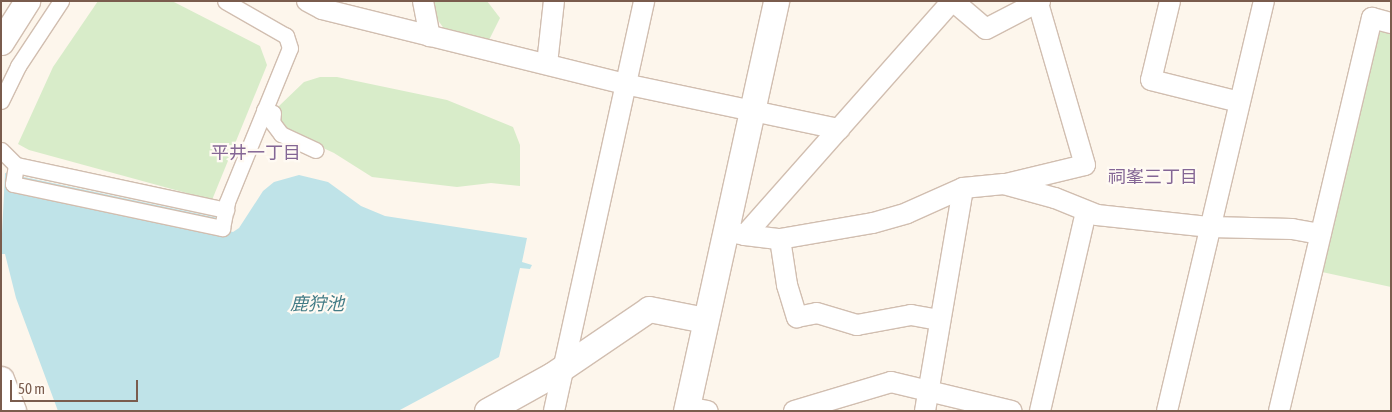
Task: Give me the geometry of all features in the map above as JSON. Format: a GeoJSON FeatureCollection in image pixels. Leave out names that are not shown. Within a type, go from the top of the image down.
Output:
{"type":"FeatureCollection","features":[{"type":"Feature","properties":{"kind":"street"},"geometry":{"type":"LineString","coordinates":[[1,42],[27,1]]}},
{"type":"Feature","properties":{"kind":"street"},"geometry":{"type":"LineString","coordinates":[[1,101],[18,66],[61,1]]}},
{"type":"Feature","properties":{"kind":"street"},"geometry":{"type":"LineString","coordinates":[[16,165],[12,184],[222,228],[226,210],[290,48],[286,36],[225,1]]}},
{"type":"Feature","properties":{"kind":"street"},"geometry":{"type":"LineString","coordinates":[[307,1],[322,9],[625,84],[839,129]]}},
{"type":"Feature","properties":{"kind":"street"},"geometry":{"type":"LineString","coordinates":[[423,1],[430,36]]}},
{"type":"Feature","properties":{"kind":"street"},"geometry":{"type":"LineString","coordinates":[[547,64],[554,1]]}},
{"type":"Feature","properties":{"kind":"street"},"geometry":{"type":"LineString","coordinates":[[554,411],[644,1]]}},
{"type":"Feature","properties":{"kind":"street"},"geometry":{"type":"LineString","coordinates":[[694,410],[705,320],[735,233],[752,111],[776,1]]}},
{"type":"Feature","properties":{"kind":"street"},"geometry":{"type":"LineString","coordinates":[[952,1],[986,29],[1039,2],[1085,164],[1004,184],[963,188],[907,213],[873,223],[780,240],[735,233],[839,129],[952,1]]}},
{"type":"Feature","properties":{"kind":"street"},"geometry":{"type":"LineString","coordinates":[[1170,1],[1151,80],[1240,102]]}},
{"type":"Feature","properties":{"kind":"street"},"geometry":{"type":"LineString","coordinates":[[1167,411],[1264,1]]}},
{"type":"Feature","properties":{"kind":"street"},"geometry":{"type":"LineString","coordinates":[[1279,411],[1372,18],[1391,23]]}},
{"type":"Feature","properties":{"kind":"street"},"geometry":{"type":"LineString","coordinates":[[264,110],[273,113],[272,122],[281,134],[316,150]]}},
{"type":"Feature","properties":{"kind":"street"},"geometry":{"type":"LineString","coordinates":[[1,150],[16,165],[226,210]]}},
{"type":"Feature","properties":{"kind":"street"},"geometry":{"type":"LineString","coordinates":[[83,198],[86,181]]}},
{"type":"Feature","properties":{"kind":"street"},"geometry":{"type":"LineString","coordinates":[[1004,184],[1055,198],[1086,212],[1210,227],[1292,229],[1321,234]]}},
{"type":"Feature","properties":{"kind":"street"},"geometry":{"type":"LineString","coordinates":[[925,411],[963,188]]}},
{"type":"Feature","properties":{"kind":"street"},"geometry":{"type":"LineString","coordinates":[[153,214],[156,195]]}},
{"type":"Feature","properties":{"kind":"street"},"geometry":{"type":"LineString","coordinates":[[1040,411],[1086,212]]}},
{"type":"Feature","properties":{"kind":"street"},"geometry":{"type":"LineString","coordinates":[[780,240],[788,286],[797,317],[816,314],[857,326],[911,315],[940,320]]}},
{"type":"Feature","properties":{"kind":"street"},"geometry":{"type":"LineString","coordinates":[[487,411],[563,367],[649,309],[705,320]]}},
{"type":"Feature","properties":{"kind":"street"},"geometry":{"type":"LineString","coordinates":[[1,379],[13,411]]}},
{"type":"Feature","properties":{"kind":"street"},"geometry":{"type":"LineString","coordinates":[[794,411],[891,382],[1012,411]]}},
{"type":"Feature","properties":{"kind":"green space"},"geometry":{"type":"Polygon","coordinates":[[[98,1],[172,1],[260,46],[267,65],[212,200],[29,150],[18,144],[53,67],[98,1]]]}},
{"type":"Feature","properties":{"kind":"green space"},"geometry":{"type":"Polygon","coordinates":[[[430,1],[487,1],[500,18],[489,40],[445,30],[432,12],[430,1]]]}},
{"type":"Feature","properties":{"kind":"green space"},"geometry":{"type":"Polygon","coordinates":[[[1383,29],[1391,31],[1391,287],[1322,272],[1376,33],[1383,29]]]}},
{"type":"Feature","properties":{"kind":"green space"},"geometry":{"type":"Polygon","coordinates":[[[320,77],[337,77],[447,100],[513,127],[520,145],[520,186],[491,183],[457,187],[372,177],[334,153],[282,129],[276,119],[279,106],[304,82],[320,77]]]}},
{"type":"Feature","properties":{"kind":"water","name":"鹿狩池"},"geometry":{"type":"Polygon","coordinates":[[[5,173],[228,220],[226,230],[233,232],[239,228],[263,191],[274,182],[299,175],[328,182],[361,206],[385,216],[527,238],[522,262],[532,265],[530,269],[520,268],[499,357],[398,411],[58,411],[16,298],[5,254],[1,254],[5,173]]]}},
{"type":"Feature","properties":{"kind":"district","name":"平井一丁目"},"geometry":{"type":"Point","coordinates":[256,153]}},
{"type":"Feature","properties":{"kind":"district","name":"祠峯三丁目"},"geometry":{"type":"Point","coordinates":[1153,177]}}]}
